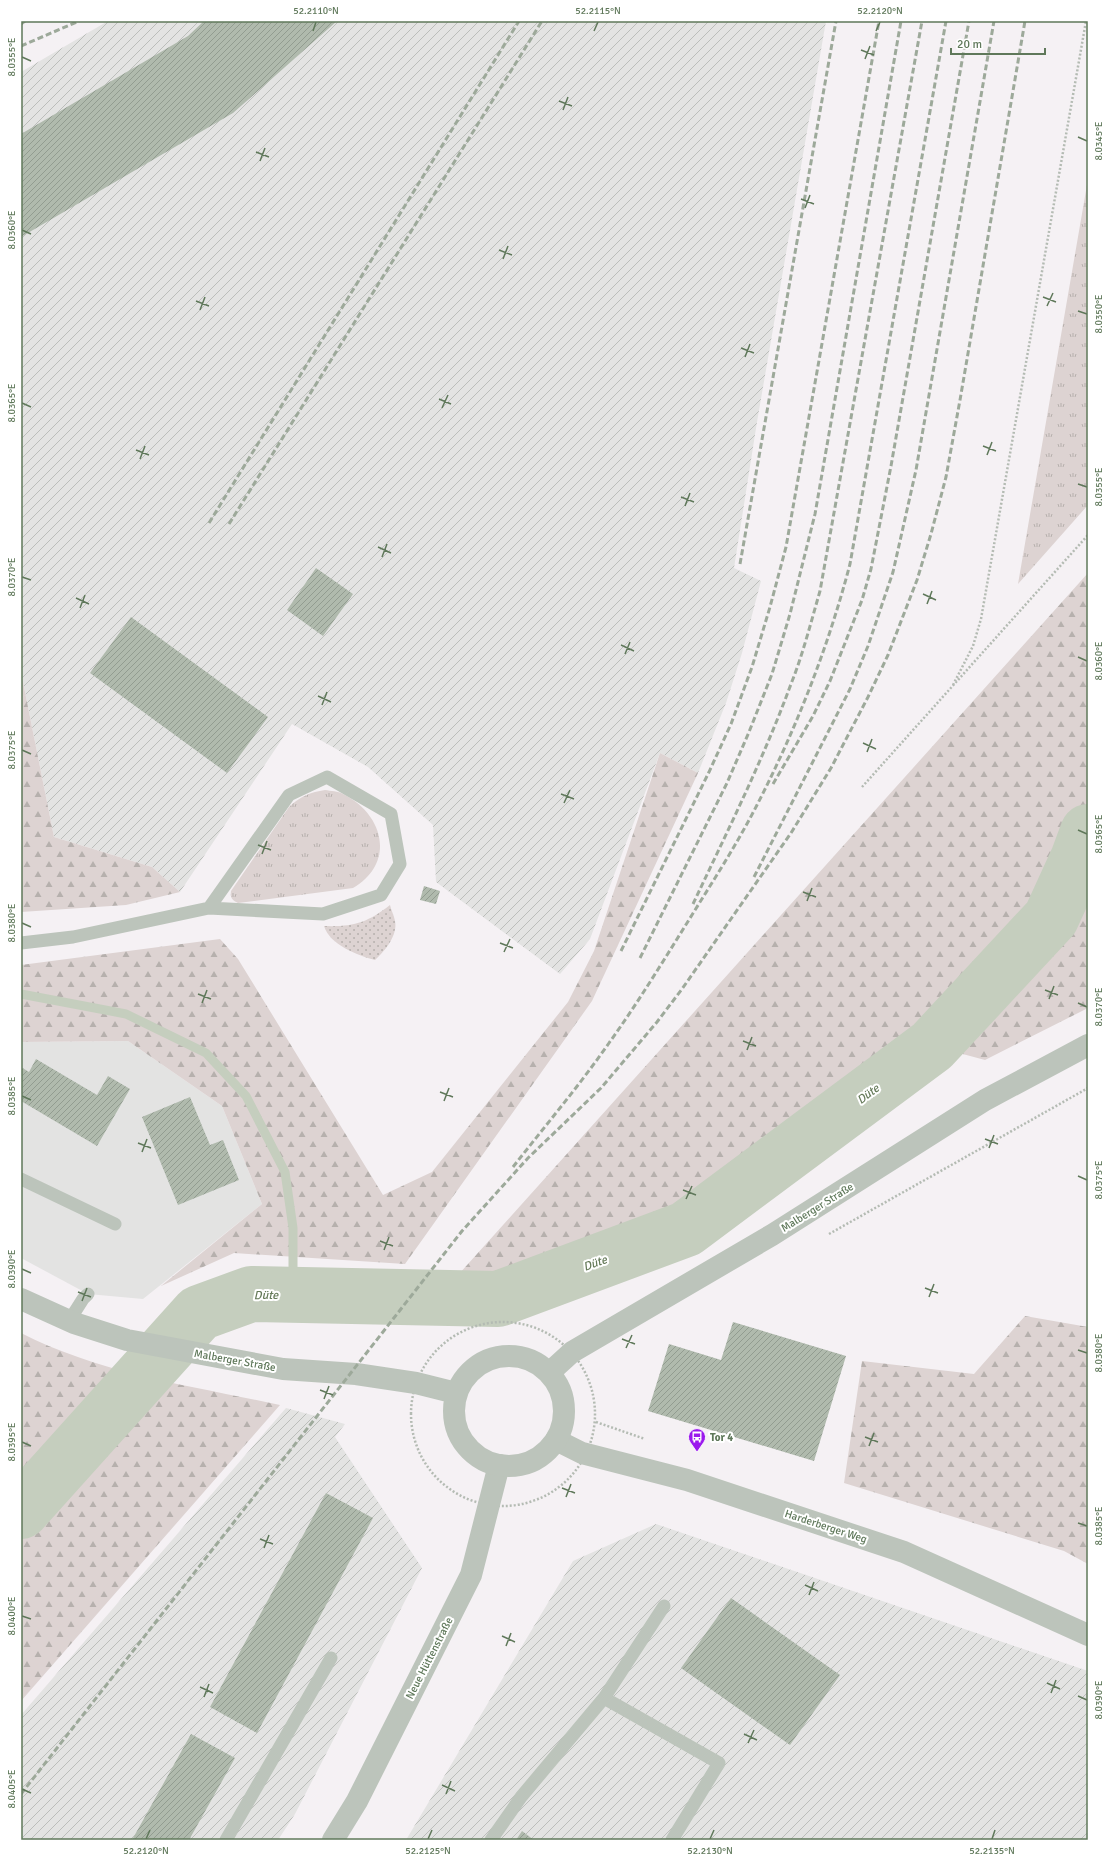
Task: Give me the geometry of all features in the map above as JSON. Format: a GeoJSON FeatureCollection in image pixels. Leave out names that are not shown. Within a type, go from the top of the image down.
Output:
{"type":"FeatureCollection","features":[{"type":"Feature","properties":{"kind":"street","name":"Malberger Straße"},"geometry":{"type":"LineString","coordinates":[[548,1373],[572,1352],[772,1235],[985,1100],[1088,1046]]}},
{"type":"Feature","properties":{"kind":"street","name":"Malberger Straße"},"geometry":{"type":"LineString","coordinates":[[21,1299],[69,1321],[127,1340],[283,1369],[356,1374],[416,1383],[456,1393]]}},
{"type":"Feature","properties":{"kind":"street"},"geometry":{"type":"LineString","coordinates":[[516,1356],[534,1362],[548,1373],[559,1388],[564,1405],[563,1423],[556,1440],[545,1454],[529,1463],[512,1467],[499,1465],[477,1457],[464,1444],[456,1429],[454,1411],[456,1393],[466,1377],[480,1364],[497,1357],[516,1356]]}},
{"type":"Feature","properties":{"kind":"street","name":"Harderberger Weg"},"geometry":{"type":"LineString","coordinates":[[556,1440],[582,1453],[687,1480],[904,1552],[1088,1634]]}},
{"type":"Feature","properties":{"kind":"street","name":"Neue Hüttenstraße"},"geometry":{"type":"LineString","coordinates":[[333,1840],[357,1801],[471,1575],[499,1465]]}},
{"type":"Feature","properties":{"kind":"lane"},"geometry":{"type":"LineString","coordinates":[[21,943],[73,937],[209,908],[323,914],[381,894],[400,864],[391,814],[327,777],[289,795],[209,908]]}},
{"type":"Feature","properties":{"kind":"lane"},"geometry":{"type":"LineString","coordinates":[[21,1179],[115,1224]]}},
{"type":"Feature","properties":{"kind":"lane"},"geometry":{"type":"LineString","coordinates":[[69,1321],[83,1299],[88,1294]]}},
{"type":"Feature","properties":{"kind":"lane"},"geometry":{"type":"LineString","coordinates":[[491,1840],[521,1797],[604,1698],[664,1606]]}},
{"type":"Feature","properties":{"kind":"lane"},"geometry":{"type":"LineString","coordinates":[[226,1840],[332,1658]]}},
{"type":"Feature","properties":{"kind":"lane"},"geometry":{"type":"LineString","coordinates":[[604,1698],[719,1763],[672,1840]]}},
{"type":"Feature","properties":{"kind":"path"},"geometry":{"type":"LineString","coordinates":[[954,685],[973,646],[981,620],[1086,21]]}},
{"type":"Feature","properties":{"kind":"path"},"geometry":{"type":"LineString","coordinates":[[862,787],[1088,535]]}},
{"type":"Feature","properties":{"kind":"path"},"geometry":{"type":"LineString","coordinates":[[827,1235],[1088,1088]]}},
{"type":"Feature","properties":{"kind":"path"},"geometry":{"type":"LineString","coordinates":[[510,1322],[541,1330],[572,1352],[586,1371],[596,1422],[569,1481],[532,1504],[488,1507],[446,1489],[418,1452],[410,1407],[416,1383],[427,1361],[450,1338],[479,1325],[510,1322]]}},
{"type":"Feature","properties":{"kind":"shaded area"},"geometry":{"type":"Polygon","coordinates":[[[108,21],[826,21],[757,422],[734,568],[761,581],[742,653],[726,703],[698,773],[660,753],[590,939],[560,974],[436,882],[433,825],[368,767],[292,724],[180,892],[152,867],[54,837],[21,672],[21,72],[108,21]]]}},
{"type":"Feature","properties":{"kind":"shaded area"},"geometry":{"type":"Polygon","coordinates":[[[128,1041],[222,1106],[262,1204],[143,1299],[88,1294],[21,1258],[21,1042],[128,1041]]]}},
{"type":"Feature","properties":{"kind":"shaded area"},"geometry":{"type":"Polygon","coordinates":[[[286,1408],[345,1424],[335,1437],[422,1568],[295,1814],[278,1840],[21,1840],[21,1715],[286,1408]]]}},
{"type":"Feature","properties":{"kind":"shaded area"},"geometry":{"type":"Polygon","coordinates":[[[656,1524],[1088,1671],[1088,1840],[406,1840],[573,1561],[656,1524]]]}},
{"type":"Feature","properties":{"kind":"green space"},"geometry":{"type":"Polygon","coordinates":[[[1088,179],[1088,505],[1018,584],[1088,179]]]}},
{"type":"Feature","properties":{"kind":"green space"},"geometry":{"type":"Polygon","coordinates":[[[1088,573],[1088,1008],[985,1060],[907,1039],[676,1214],[524,1273],[459,1274],[1088,573]]]}},
{"type":"Feature","properties":{"kind":"green space"},"geometry":{"type":"Polygon","coordinates":[[[21,672],[54,837],[152,867],[180,892],[126,905],[21,912],[21,672]]]}},
{"type":"Feature","properties":{"kind":"green space"},"geometry":{"type":"Polygon","coordinates":[[[660,753],[698,773],[592,1001],[405,1264],[234,1253],[161,1286],[262,1204],[222,1106],[128,1041],[21,1042],[21,965],[220,939],[238,959],[383,1195],[432,1172],[568,1002],[594,951],[660,753]]]}},
{"type":"Feature","properties":{"kind":"green space"},"geometry":{"type":"Polygon","coordinates":[[[325,790],[341,793],[357,803],[368,814],[376,826],[380,839],[380,853],[375,866],[367,878],[353,888],[238,903],[233,900],[231,897],[231,891],[289,807],[297,800],[315,792],[325,790]]]}},
{"type":"Feature","properties":{"kind":"green space"},"geometry":{"type":"Polygon","coordinates":[[[390,905],[395,921],[395,932],[387,947],[375,960],[353,952],[338,944],[327,933],[324,926],[343,926],[359,923],[374,916],[390,905]]]}},
{"type":"Feature","properties":{"kind":"green space"},"geometry":{"type":"Polygon","coordinates":[[[1025,1316],[1088,1327],[1088,1564],[1064,1551],[844,1483],[862,1361],[974,1374],[1025,1316]]]}},
{"type":"Feature","properties":{"kind":"green space"},"geometry":{"type":"Polygon","coordinates":[[[21,1333],[83,1359],[115,1369],[181,1385],[280,1405],[21,1701],[21,1333]]]}},
{"type":"Feature","properties":{"kind":"building"},"geometry":{"type":"Polygon","coordinates":[[[204,21],[337,21],[233,113],[21,237],[21,134],[188,36],[204,21]]]}},
{"type":"Feature","properties":{"kind":"building"},"geometry":{"type":"Polygon","coordinates":[[[316,568],[353,594],[323,636],[287,610],[316,568]]]}},
{"type":"Feature","properties":{"kind":"building"},"geometry":{"type":"Polygon","coordinates":[[[131,617],[268,717],[227,773],[90,673],[131,617]]]}},
{"type":"Feature","properties":{"kind":"building"},"geometry":{"type":"Polygon","coordinates":[[[424,886],[440,891],[436,904],[420,900],[424,886]]]}},
{"type":"Feature","properties":{"kind":"building"},"geometry":{"type":"Polygon","coordinates":[[[36,1059],[97,1095],[108,1076],[130,1089],[97,1146],[21,1101],[21,1067],[29,1072],[36,1059]]]}},
{"type":"Feature","properties":{"kind":"building"},"geometry":{"type":"Polygon","coordinates":[[[190,1097],[210,1145],[223,1140],[239,1180],[178,1205],[142,1117],[190,1097]]]}},
{"type":"Feature","properties":{"kind":"building"},"geometry":{"type":"Polygon","coordinates":[[[733,1322],[846,1356],[814,1461],[648,1411],[669,1344],[721,1360],[733,1322]]]}},
{"type":"Feature","properties":{"kind":"building"},"geometry":{"type":"Polygon","coordinates":[[[326,1493],[373,1518],[257,1733],[210,1707],[326,1493]]]}},
{"type":"Feature","properties":{"kind":"building"},"geometry":{"type":"Polygon","coordinates":[[[731,1598],[840,1675],[790,1745],[681,1668],[731,1598]]]}},
{"type":"Feature","properties":{"kind":"building"},"geometry":{"type":"Polygon","coordinates":[[[191,1734],[235,1758],[189,1840],[132,1840],[191,1734]]]}},
{"type":"Feature","properties":{"kind":"building"},"geometry":{"type":"Polygon","coordinates":[[[522,1831],[534,1840],[516,1840],[522,1831]]]}},
{"type":"Feature","properties":{"kind":"waterway","name":"Düte"},"geometry":{"type":"LineString","coordinates":[[21,1511],[199,1313],[251,1294],[498,1299],[686,1229],[932,1046],[1051,918],[1078,859],[1088,832]]}},
{"type":"Feature","properties":{"kind":"waterway","name":"Düte"},"geometry":{"type":"LineString","coordinates":[[1078,859],[1088,853]]}},
{"type":"Feature","properties":{"kind":"waterway"},"geometry":{"type":"LineString","coordinates":[[21,994],[126,1014],[206,1053],[246,1096],[285,1172],[293,1228],[293,1294]]}},
{"type":"Feature","properties":{"kind":"railway"},"geometry":{"type":"LineString","coordinates":[[21,24],[25,21]]}},
{"type":"Feature","properties":{"kind":"railway"},"geometry":{"type":"LineString","coordinates":[[21,46],[79,21]]}},
{"type":"Feature","properties":{"kind":"railway"},"geometry":{"type":"LineString","coordinates":[[209,523],[519,21]]}},
{"type":"Feature","properties":{"kind":"railway"},"geometry":{"type":"LineString","coordinates":[[229,524],[542,21]]}},
{"type":"Feature","properties":{"kind":"railway"},"geometry":{"type":"LineString","coordinates":[[740,564],[836,21]]}},
{"type":"Feature","properties":{"kind":"railway"},"geometry":{"type":"LineString","coordinates":[[621,951],[731,724],[752,667],[770,607],[786,547],[879,21]]}},
{"type":"Feature","properties":{"kind":"railway"},"geometry":{"type":"LineString","coordinates":[[640,958],[727,783],[772,674],[790,614],[815,514],[901,21]]}},
{"type":"Feature","properties":{"kind":"railway"},"geometry":{"type":"LineString","coordinates":[[693,904],[769,740],[807,638],[820,591],[922,21]]}},
{"type":"Feature","properties":{"kind":"railway"},"geometry":{"type":"LineString","coordinates":[[513,1167],[586,1075],[619,1028],[714,879],[741,835],[757,805],[785,747],[810,688],[832,626],[850,564],[946,21]]}},
{"type":"Feature","properties":{"kind":"railway"},"geometry":{"type":"LineString","coordinates":[[773,784],[813,716],[830,681],[862,600],[871,569],[891,466],[969,21]]}},
{"type":"Feature","properties":{"kind":"railway"},"geometry":{"type":"LineString","coordinates":[[754,877],[850,689],[868,646],[893,572],[916,470],[994,21]]}},
{"type":"Feature","properties":{"kind":"railway"},"geometry":{"type":"LineString","coordinates":[[21,1794],[462,1231],[528,1158],[601,1088],[657,1022],[682,989],[791,833],[831,768],[888,655],[917,580],[946,477],[1025,21]]}},
{"type":"Feature","properties":{"kind":"place","name":"Tor 4"},"geometry":{"type":"Point","coordinates":[697,1452]}}]}
